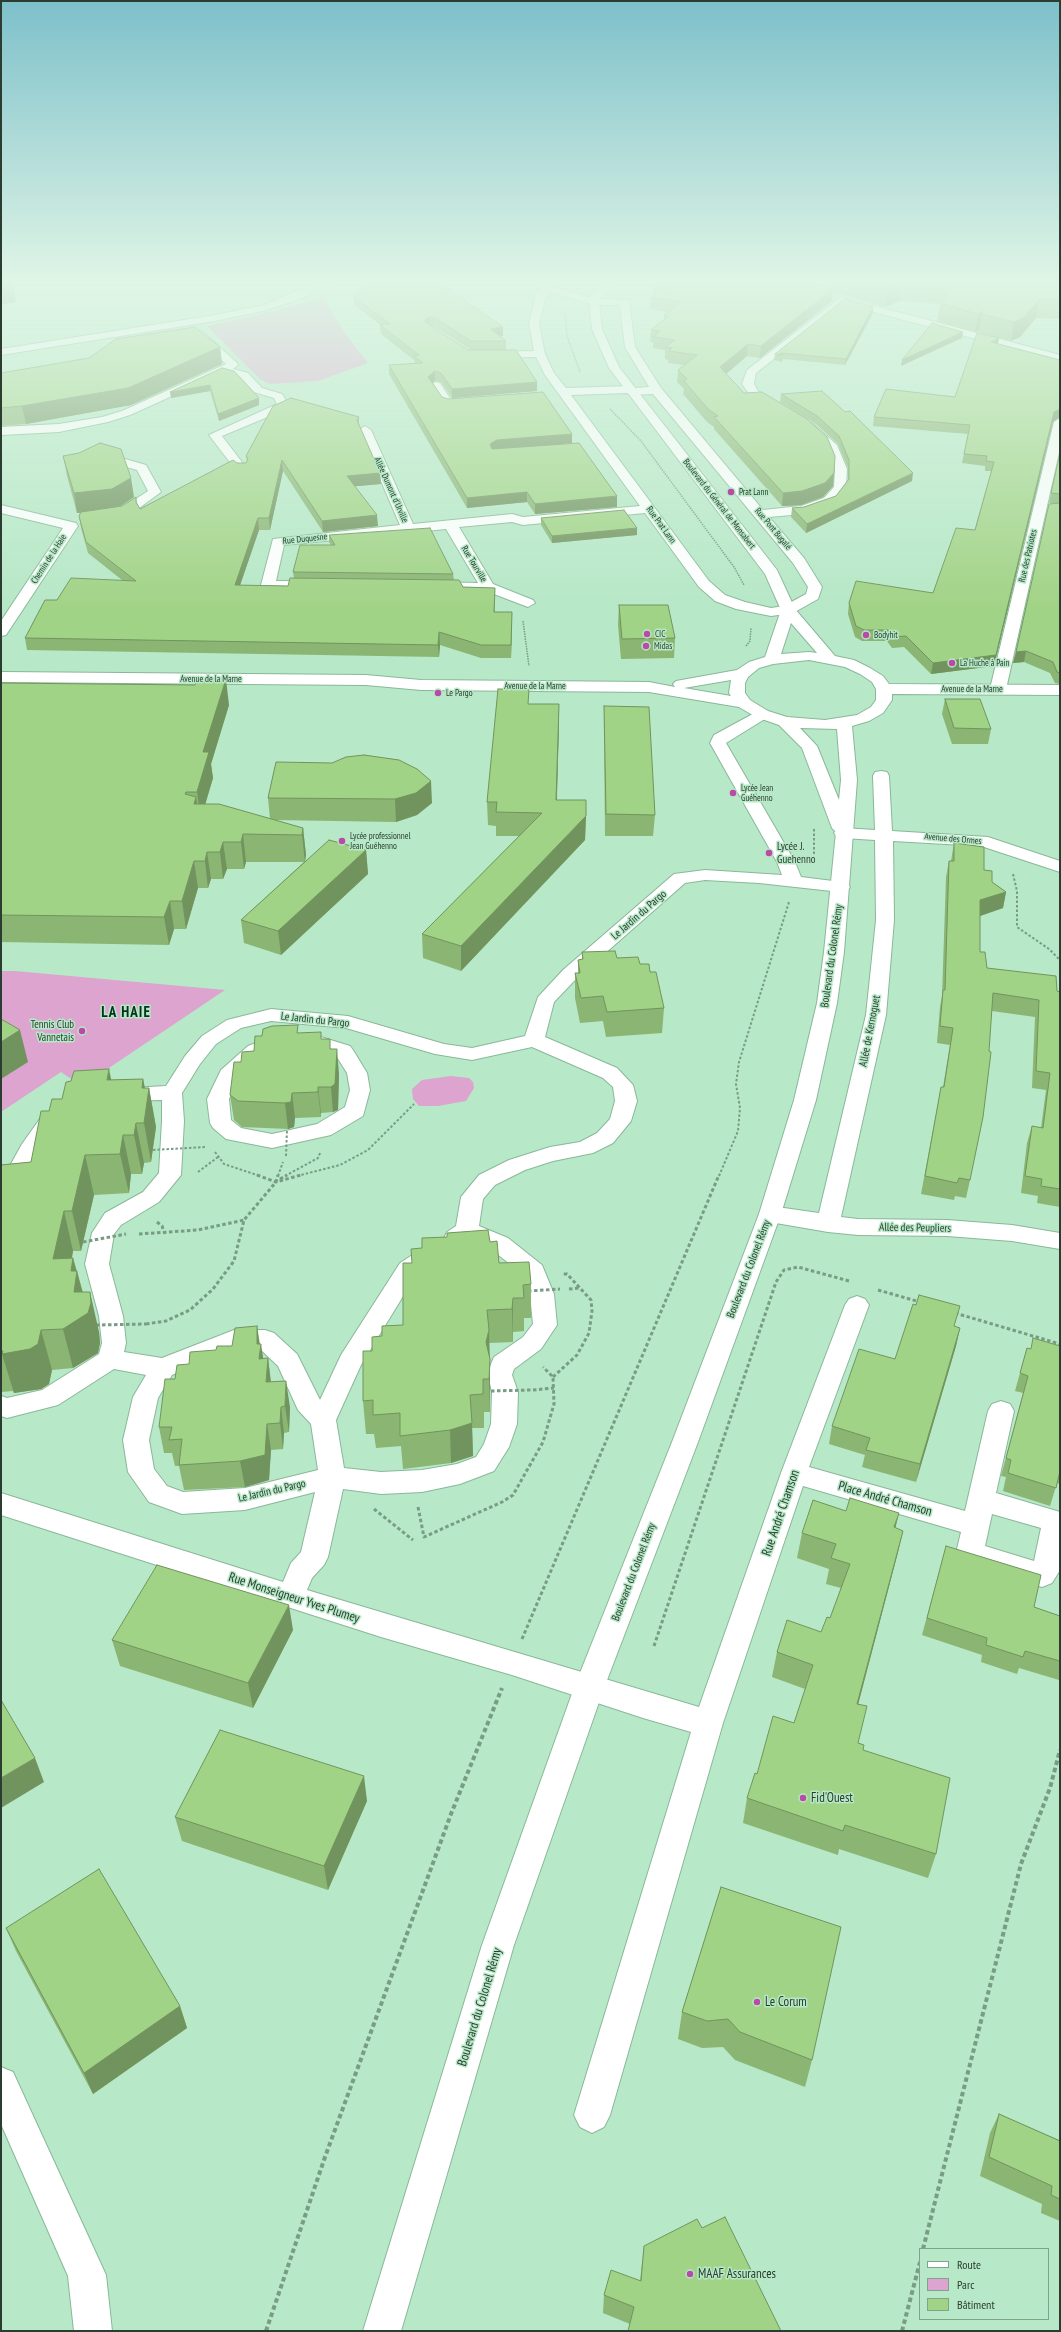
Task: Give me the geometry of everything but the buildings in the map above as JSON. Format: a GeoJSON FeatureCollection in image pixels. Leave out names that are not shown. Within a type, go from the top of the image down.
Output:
{"type":"FeatureCollection","features":[{"type":"Feature","properties":{"kind":"street"},"geometry":{"type":"LineString","coordinates":[[1,431],[59,428],[104,420],[126,413],[176,391]]}},
{"type":"Feature","properties":{"kind":"street"},"geometry":{"type":"LineString","coordinates":[[242,470],[216,435],[283,405],[278,396],[261,391]]}},
{"type":"Feature","properties":{"kind":"street"},"geometry":{"type":"LineString","coordinates":[[440,391],[448,404],[485,401]]}},
{"type":"Feature","properties":{"kind":"street","name":"Rue Prat Lann"},"geometry":{"type":"LineString","coordinates":[[558,391],[603,446],[704,584],[720,598],[741,606],[771,612],[788,610]]}},
{"type":"Feature","properties":{"kind":"street"},"geometry":{"type":"LineString","coordinates":[[560,394],[616,391]]}},
{"type":"Feature","properties":{"kind":"street","name":"Boulevard du Général de Monsabert"},"geometry":{"type":"LineString","coordinates":[[632,391],[772,573],[788,610],[829,658]]}},
{"type":"Feature","properties":{"kind":"street","name":"Rue Pont Bugalé"},"geometry":{"type":"LineString","coordinates":[[657,391],[799,561],[815,588],[813,596],[788,610]]}},
{"type":"Feature","properties":{"kind":"street"},"geometry":{"type":"LineString","coordinates":[[753,391],[786,413]]}},
{"type":"Feature","properties":{"kind":"street"},"geometry":{"type":"LineString","coordinates":[[760,514],[803,510],[829,501],[840,488],[841,469],[833,448],[798,420]]}},
{"type":"Feature","properties":{"kind":"street","name":"Rue des Patriotes"},"geometry":{"type":"LineString","coordinates":[[998,689],[1039,507],[1060,422]]}},
{"type":"Feature","properties":{"kind":"street","name":"Allée Dumont d'Urville"},"geometry":{"type":"LineString","coordinates":[[365,430],[408,528]]}},
{"type":"Feature","properties":{"kind":"street"},"geometry":{"type":"LineString","coordinates":[[590,447],[603,446]]}},
{"type":"Feature","properties":{"kind":"street"},"geometry":{"type":"LineString","coordinates":[[84,465],[101,456],[142,468],[155,492],[126,511],[97,519],[134,517],[162,502]]}},
{"type":"Feature","properties":{"kind":"street"},"geometry":{"type":"LineString","coordinates":[[1039,507],[1053,508]]}},
{"type":"Feature","properties":{"kind":"street","name":"Chemin de la Haie"},"geometry":{"type":"LineString","coordinates":[[1,509],[77,524],[1,632]]}},
{"type":"Feature","properties":{"kind":"street","name":"Rue Duquesne"},"geometry":{"type":"LineString","coordinates":[[331,586],[268,585],[278,542],[408,528],[516,526],[523,521],[649,509]]}},
{"type":"Feature","properties":{"kind":"street","name":"Rue Tourville"},"geometry":{"type":"LineString","coordinates":[[452,528],[488,587],[528,603]]}},
{"type":"Feature","properties":{"kind":"street"},"geometry":{"type":"LineString","coordinates":[[417,586],[488,587]]}},
{"type":"Feature","properties":{"kind":"street"},"geometry":{"type":"LineString","coordinates":[[772,660],[788,610]]}},
{"type":"Feature","properties":{"kind":"street"},"geometry":{"type":"LineString","coordinates":[[809,656],[829,658],[865,671],[878,680],[884,689],[884,700],[877,710],[863,718],[844,724],[825,725],[785,722],[762,714],[744,703],[737,693],[737,683],[742,674],[754,665],[772,660],[809,656]]}},
{"type":"Feature","properties":{"kind":"street","name":"Avenue de la Marne"},"geometry":{"type":"LineString","coordinates":[[1,684],[365,688],[421,685],[649,687],[697,683],[742,674]]}},
{"type":"Feature","properties":{"kind":"street","name":"Avenue de la Marne"},"geometry":{"type":"LineString","coordinates":[[1,677],[366,680],[421,685]]}},
{"type":"Feature","properties":{"kind":"street","name":"Avenue de la Marne"},"geometry":{"type":"LineString","coordinates":[[649,687],[744,703]]}},
{"type":"Feature","properties":{"kind":"street","name":"Avenue de la Marne"},"geometry":{"type":"LineString","coordinates":[[884,689],[1060,690]]}},
{"type":"Feature","properties":{"kind":"street"},"geometry":{"type":"LineString","coordinates":[[762,714],[720,738],[719,747],[786,862],[792,889]]}},
{"type":"Feature","properties":{"kind":"street","name":"Boulevard du Colonel Rémy"},"geometry":{"type":"LineString","coordinates":[[785,722],[809,746],[843,833]]}},
{"type":"Feature","properties":{"kind":"street","name":"Boulevard du Colonel Rémy"},"geometry":{"type":"LineString","coordinates":[[382,2331],[498,1945],[589,1688],[770,1214],[806,1100],[827,1003],[841,887],[843,833],[849,780],[844,724]]}},
{"type":"Feature","properties":{"kind":"street","name":"Allée de Kernoguet"},"geometry":{"type":"LineString","coordinates":[[828,1224],[876,1015],[885,920],[884,834],[881,776]]}},
{"type":"Feature","properties":{"kind":"street","name":"Avenue des Ormes"},"geometry":{"type":"LineString","coordinates":[[843,833],[884,834],[970,840],[998,845],[1060,867]]}},
{"type":"Feature","properties":{"kind":"street","name":"Le Jardin du Pargo"},"geometry":{"type":"LineString","coordinates":[[172,1093],[192,1061],[209,1040],[234,1024],[271,1015],[312,1017],[348,1022],[442,1050],[472,1054],[497,1050],[534,1040],[546,1001],[570,974],[680,878],[706,875],[792,889],[841,887]]}},
{"type":"Feature","properties":{"kind":"street"},"geometry":{"type":"LineString","coordinates":[[308,1039],[312,1017]]}},
{"type":"Feature","properties":{"kind":"street"},"geometry":{"type":"LineString","coordinates":[[308,1039],[343,1050],[357,1073],[360,1090],[355,1111],[323,1130],[272,1141],[234,1134],[221,1123],[218,1099],[231,1070],[255,1050],[261,1047],[274,1042],[308,1039]]}},
{"type":"Feature","properties":{"kind":"street"},"geometry":{"type":"LineString","coordinates":[[291,1596],[301,1571],[314,1557],[332,1477],[323,1420],[350,1362],[408,1269],[467,1230],[472,1196],[487,1180],[517,1165],[550,1154],[585,1148],[605,1138],[620,1121],[626,1101],[623,1085],[610,1073],[569,1057],[534,1040]]}},
{"type":"Feature","properties":{"kind":"street"},"geometry":{"type":"LineString","coordinates":[[101,1096],[172,1093],[174,1120],[170,1175],[151,1197],[113,1219],[103,1233],[97,1264],[111,1316],[114,1343],[110,1359]]}},
{"type":"Feature","properties":{"kind":"street"},"geometry":{"type":"LineString","coordinates":[[1,1185],[16,1176],[30,1149],[54,1115],[70,1105]]}},
{"type":"Feature","properties":{"kind":"street","name":"Allée des Peupliers"},"geometry":{"type":"LineString","coordinates":[[770,1214],[828,1224],[858,1227],[946,1228],[1012,1233],[1060,1241]]}},
{"type":"Feature","properties":{"kind":"street","name":"Le Jardin du Pargo"},"geometry":{"type":"LineString","coordinates":[[163,1368],[146,1397],[136,1440],[141,1472],[158,1494],[182,1503],[245,1499],[332,1477],[381,1483],[422,1481],[460,1474],[485,1464],[496,1447],[504,1424],[506,1392],[500,1376],[503,1364],[532,1343],[545,1324],[542,1294],[534,1271],[500,1244],[467,1230]]}},
{"type":"Feature","properties":{"kind":"street","name":"Rue André Chamson"},"geometry":{"type":"LineString","coordinates":[[708,1723],[794,1473],[857,1305]]}},
{"type":"Feature","properties":{"kind":"street"},"geometry":{"type":"LineString","coordinates":[[1,1406],[7,1408],[49,1398],[110,1359],[163,1368],[234,1339],[265,1339],[288,1361],[307,1403],[323,1420]]}},
{"type":"Feature","properties":{"kind":"street","name":"Place André Chamson"},"geometry":{"type":"LineString","coordinates":[[794,1473],[979,1512],[1001,1411]]}},
{"type":"Feature","properties":{"kind":"street","name":"Rue Monseigneur Yves Plumey"},"geometry":{"type":"LineString","coordinates":[[1,1504],[381,1625],[551,1674],[589,1688]]}},
{"type":"Feature","properties":{"kind":"street"},"geometry":{"type":"LineString","coordinates":[[589,1688],[708,1723],[592,2115]]}},
{"type":"Feature","properties":{"kind":"street"},"geometry":{"type":"LineString","coordinates":[[1,2084],[87,2275],[93,2331]]}},
{"type":"Feature","properties":{"kind":"path"},"geometry":{"type":"LineString","coordinates":[[606,405],[641,441],[734,566],[746,587]]}},
{"type":"Feature","properties":{"kind":"path"},"geometry":{"type":"LineString","coordinates":[[528,603],[523,621],[532,686]]}},
{"type":"Feature","properties":{"kind":"path"},"geometry":{"type":"LineString","coordinates":[[744,649],[750,641],[752,625]]}},
{"type":"Feature","properties":{"kind":"path"},"geometry":{"type":"LineString","coordinates":[[814,823],[814,858]]}},
{"type":"Feature","properties":{"kind":"path"},"geometry":{"type":"LineString","coordinates":[[1021,852],[1013,863],[1017,891],[1017,927],[1049,949],[1060,960]]}},
{"type":"Feature","properties":{"kind":"path"},"geometry":{"type":"LineString","coordinates":[[519,1646],[738,1131],[740,1108],[736,1084],[738,1062],[792,889]]}},
{"type":"Feature","properties":{"kind":"path"},"geometry":{"type":"LineString","coordinates":[[153,1150],[206,1146],[213,1149],[218,1158],[224,1164],[276,1182],[340,1165],[368,1150],[414,1104]]}},
{"type":"Feature","properties":{"kind":"path"},"geometry":{"type":"LineString","coordinates":[[93,1326],[146,1324],[166,1321],[190,1310],[213,1289],[234,1261],[244,1220],[276,1182],[286,1156],[287,1129]]}},
{"type":"Feature","properties":{"kind":"path"},"geometry":{"type":"LineString","coordinates":[[208,1167],[218,1158]]}},
{"type":"Feature","properties":{"kind":"path"},"geometry":{"type":"LineString","coordinates":[[276,1182],[318,1158]]}},
{"type":"Feature","properties":{"kind":"path"},"geometry":{"type":"LineString","coordinates":[[83,1242],[126,1234],[164,1234],[198,1230],[244,1220]]}},
{"type":"Feature","properties":{"kind":"path"},"geometry":{"type":"LineString","coordinates":[[162,1226],[164,1234]]}},
{"type":"Feature","properties":{"kind":"path"},"geometry":{"type":"LineString","coordinates":[[553,1376],[577,1355],[589,1332],[592,1311],[591,1300],[570,1278]]}},
{"type":"Feature","properties":{"kind":"path"},"geometry":{"type":"LineString","coordinates":[[522,1291],[560,1289]]}},
{"type":"Feature","properties":{"kind":"path"},"geometry":{"type":"LineString","coordinates":[[492,1391],[554,1388]]}},
{"type":"Feature","properties":{"kind":"path"},"geometry":{"type":"LineString","coordinates":[[418,1506],[424,1537]]}},
{"type":"Feature","properties":{"kind":"path"},"geometry":{"type":"LineString","coordinates":[[374,1511],[413,1540]]}},
{"type":"Feature","properties":{"kind":"path"},"geometry":{"type":"LineString","coordinates":[[266,2331],[330,2142],[451,1814],[503,1687]]}},
{"type":"Feature","properties":{"kind":"path"},"geometry":{"type":"LineString","coordinates":[[923,2248],[1021,1864],[1050,1788],[1060,1750]]}},
{"type":"Feature","properties":{"kind":"path"},"geometry":{"type":"LineString","coordinates":[[902,2331],[919,2266]]}},
{"type":"Feature","properties":{"kind":"green space","name":"Tennis Club Vannetais"},"geometry":{"type":"Polygon","coordinates":[[[1,971],[225,990],[82,1086],[61,1072],[1,1112],[1,971]]]}},
{"type":"Feature","properties":{"kind":"green space"},"geometry":{"type":"Polygon","coordinates":[[[451,1076],[469,1078],[473,1082],[474,1088],[466,1101],[438,1106],[419,1106],[413,1099],[412,1089],[422,1080],[451,1076]]]}},
{"type":"Feature","properties":{"kind":"place","name":"Prat Lann"},"geometry":{"type":"Point","coordinates":[731,492]}},
{"type":"Feature","properties":{"kind":"place","name":"CIC"},"geometry":{"type":"Point","coordinates":[647,634]}},
{"type":"Feature","properties":{"kind":"place","name":"Bodyhit"},"geometry":{"type":"Point","coordinates":[866,635]}},
{"type":"Feature","properties":{"kind":"place","name":"Midas"},"geometry":{"type":"Point","coordinates":[646,646]}},
{"type":"Feature","properties":{"kind":"place","name":"La Huche à Pain"},"geometry":{"type":"Point","coordinates":[952,663]}},
{"type":"Feature","properties":{"kind":"place","name":"Le Pargo"},"geometry":{"type":"Point","coordinates":[438,693]}},
{"type":"Feature","properties":{"kind":"place","name":"Lycée Jean Guéhenno"},"geometry":{"type":"Point","coordinates":[733,793]}},
{"type":"Feature","properties":{"kind":"place","name":"Lycée professionnel Jean Guéhenno"},"geometry":{"type":"Point","coordinates":[342,841]}},
{"type":"Feature","properties":{"kind":"place","name":"Lycée J. Guehenno"},"geometry":{"type":"Point","coordinates":[769,853]}},
{"type":"Feature","properties":{"kind":"place","name":"Tennis Club Vannetais"},"geometry":{"type":"Point","coordinates":[82,1031]}},
{"type":"Feature","properties":{"kind":"place","name":"Fid'Ouest"},"geometry":{"type":"Point","coordinates":[803,1798]}},
{"type":"Feature","properties":{"kind":"place","name":"Le Corum"},"geometry":{"type":"Point","coordinates":[757,2002]}},
{"type":"Feature","properties":{"kind":"place","name":"MAAF Assurances"},"geometry":{"type":"Point","coordinates":[690,2274]}},
{"type":"Feature","properties":{"kind":"district","name":"LA HAIE"},"geometry":{"type":"Point","coordinates":[126,1013]}}]}
